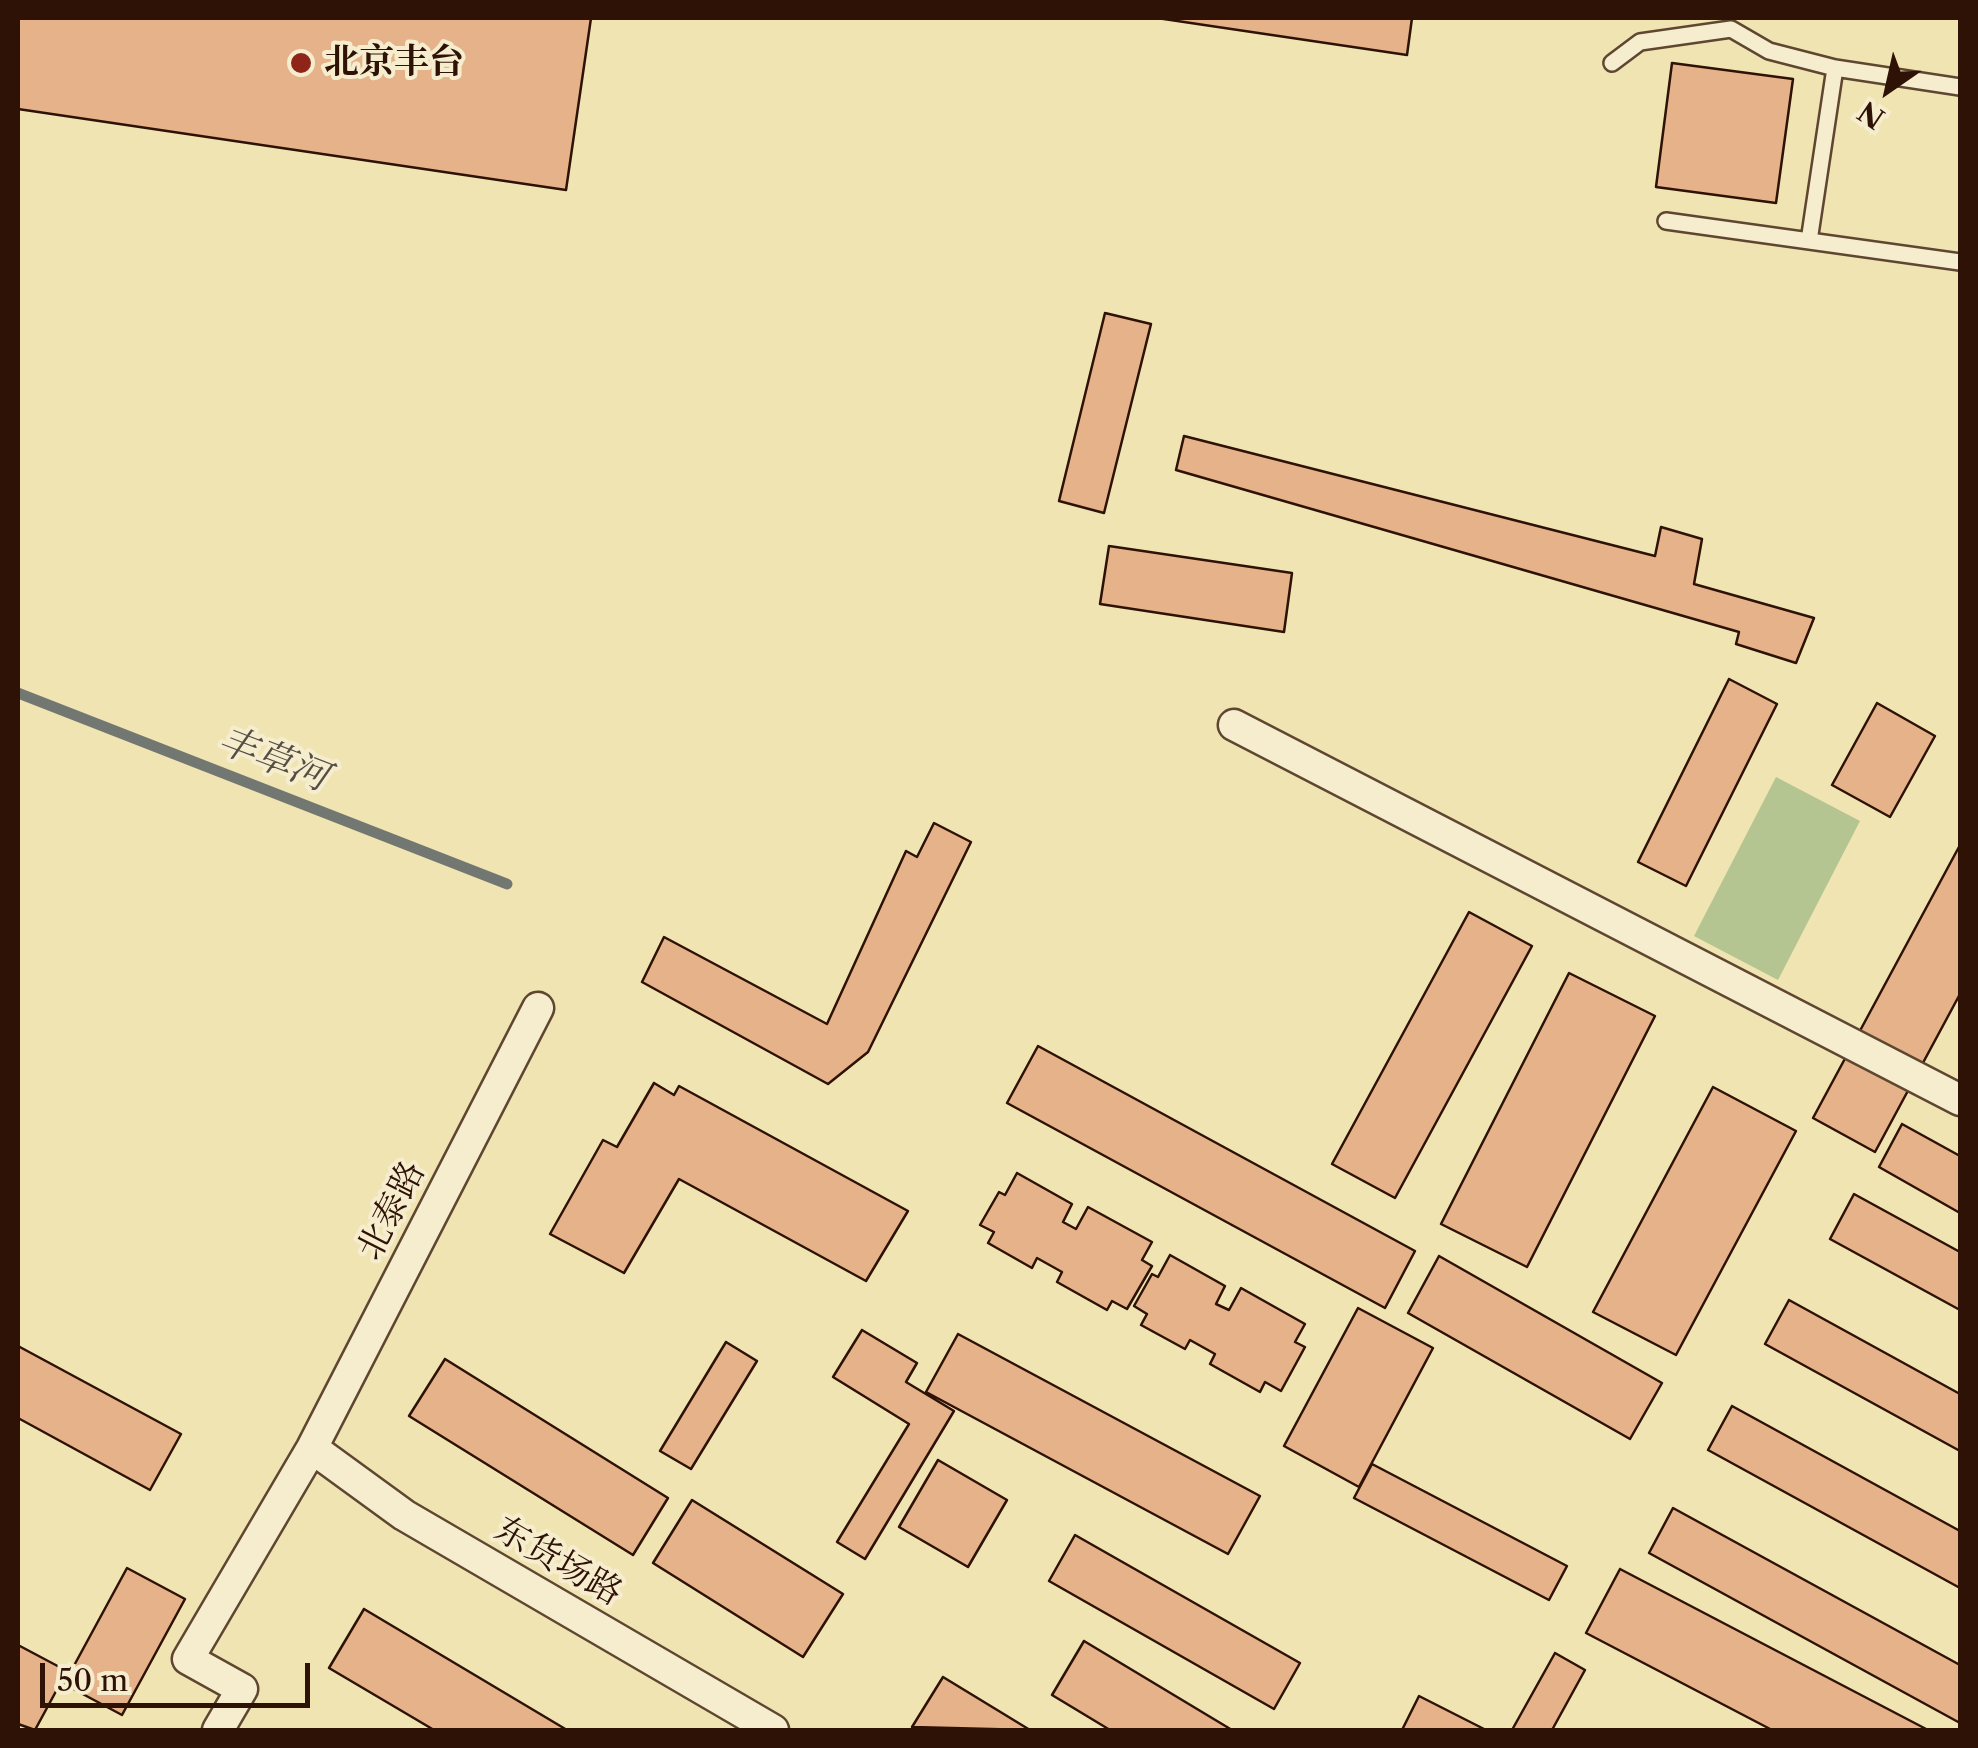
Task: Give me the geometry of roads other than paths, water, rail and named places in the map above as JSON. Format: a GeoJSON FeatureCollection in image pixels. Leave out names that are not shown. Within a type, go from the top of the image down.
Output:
{"type":"FeatureCollection","features":[{"type":"Feature","properties":{"kind":"street"},"geometry":{"type":"LineString","coordinates":[[1234,725],[1960,1100]]}},
{"type":"Feature","properties":{"kind":"street","name":"北泰路"},"geometry":{"type":"LineString","coordinates":[[218,1730],[242,1689],[188,1659],[312,1448],[538,1008]]}},
{"type":"Feature","properties":{"kind":"street","name":"东货场路"},"geometry":{"type":"LineString","coordinates":[[312,1448],[404,1515],[773,1730]]}},
{"type":"Feature","properties":{"kind":"lane"},"geometry":{"type":"LineString","coordinates":[[1612,63],[1640,42],[1731,29],[1769,52],[1835,68],[1960,87]]}},
{"type":"Feature","properties":{"kind":"lane"},"geometry":{"type":"LineString","coordinates":[[1809,241],[1835,68]]}},
{"type":"Feature","properties":{"kind":"lane"},"geometry":{"type":"LineString","coordinates":[[1666,221],[1960,262]]}},
{"type":"Feature","properties":{"kind":"waterway","name":"丰草河"},"geometry":{"type":"LineString","coordinates":[[18,693],[507,884]]}},
{"type":"Feature","properties":{"kind":"place","name":"北京丰台"},"geometry":{"type":"Point","coordinates":[301,63]}}]}
